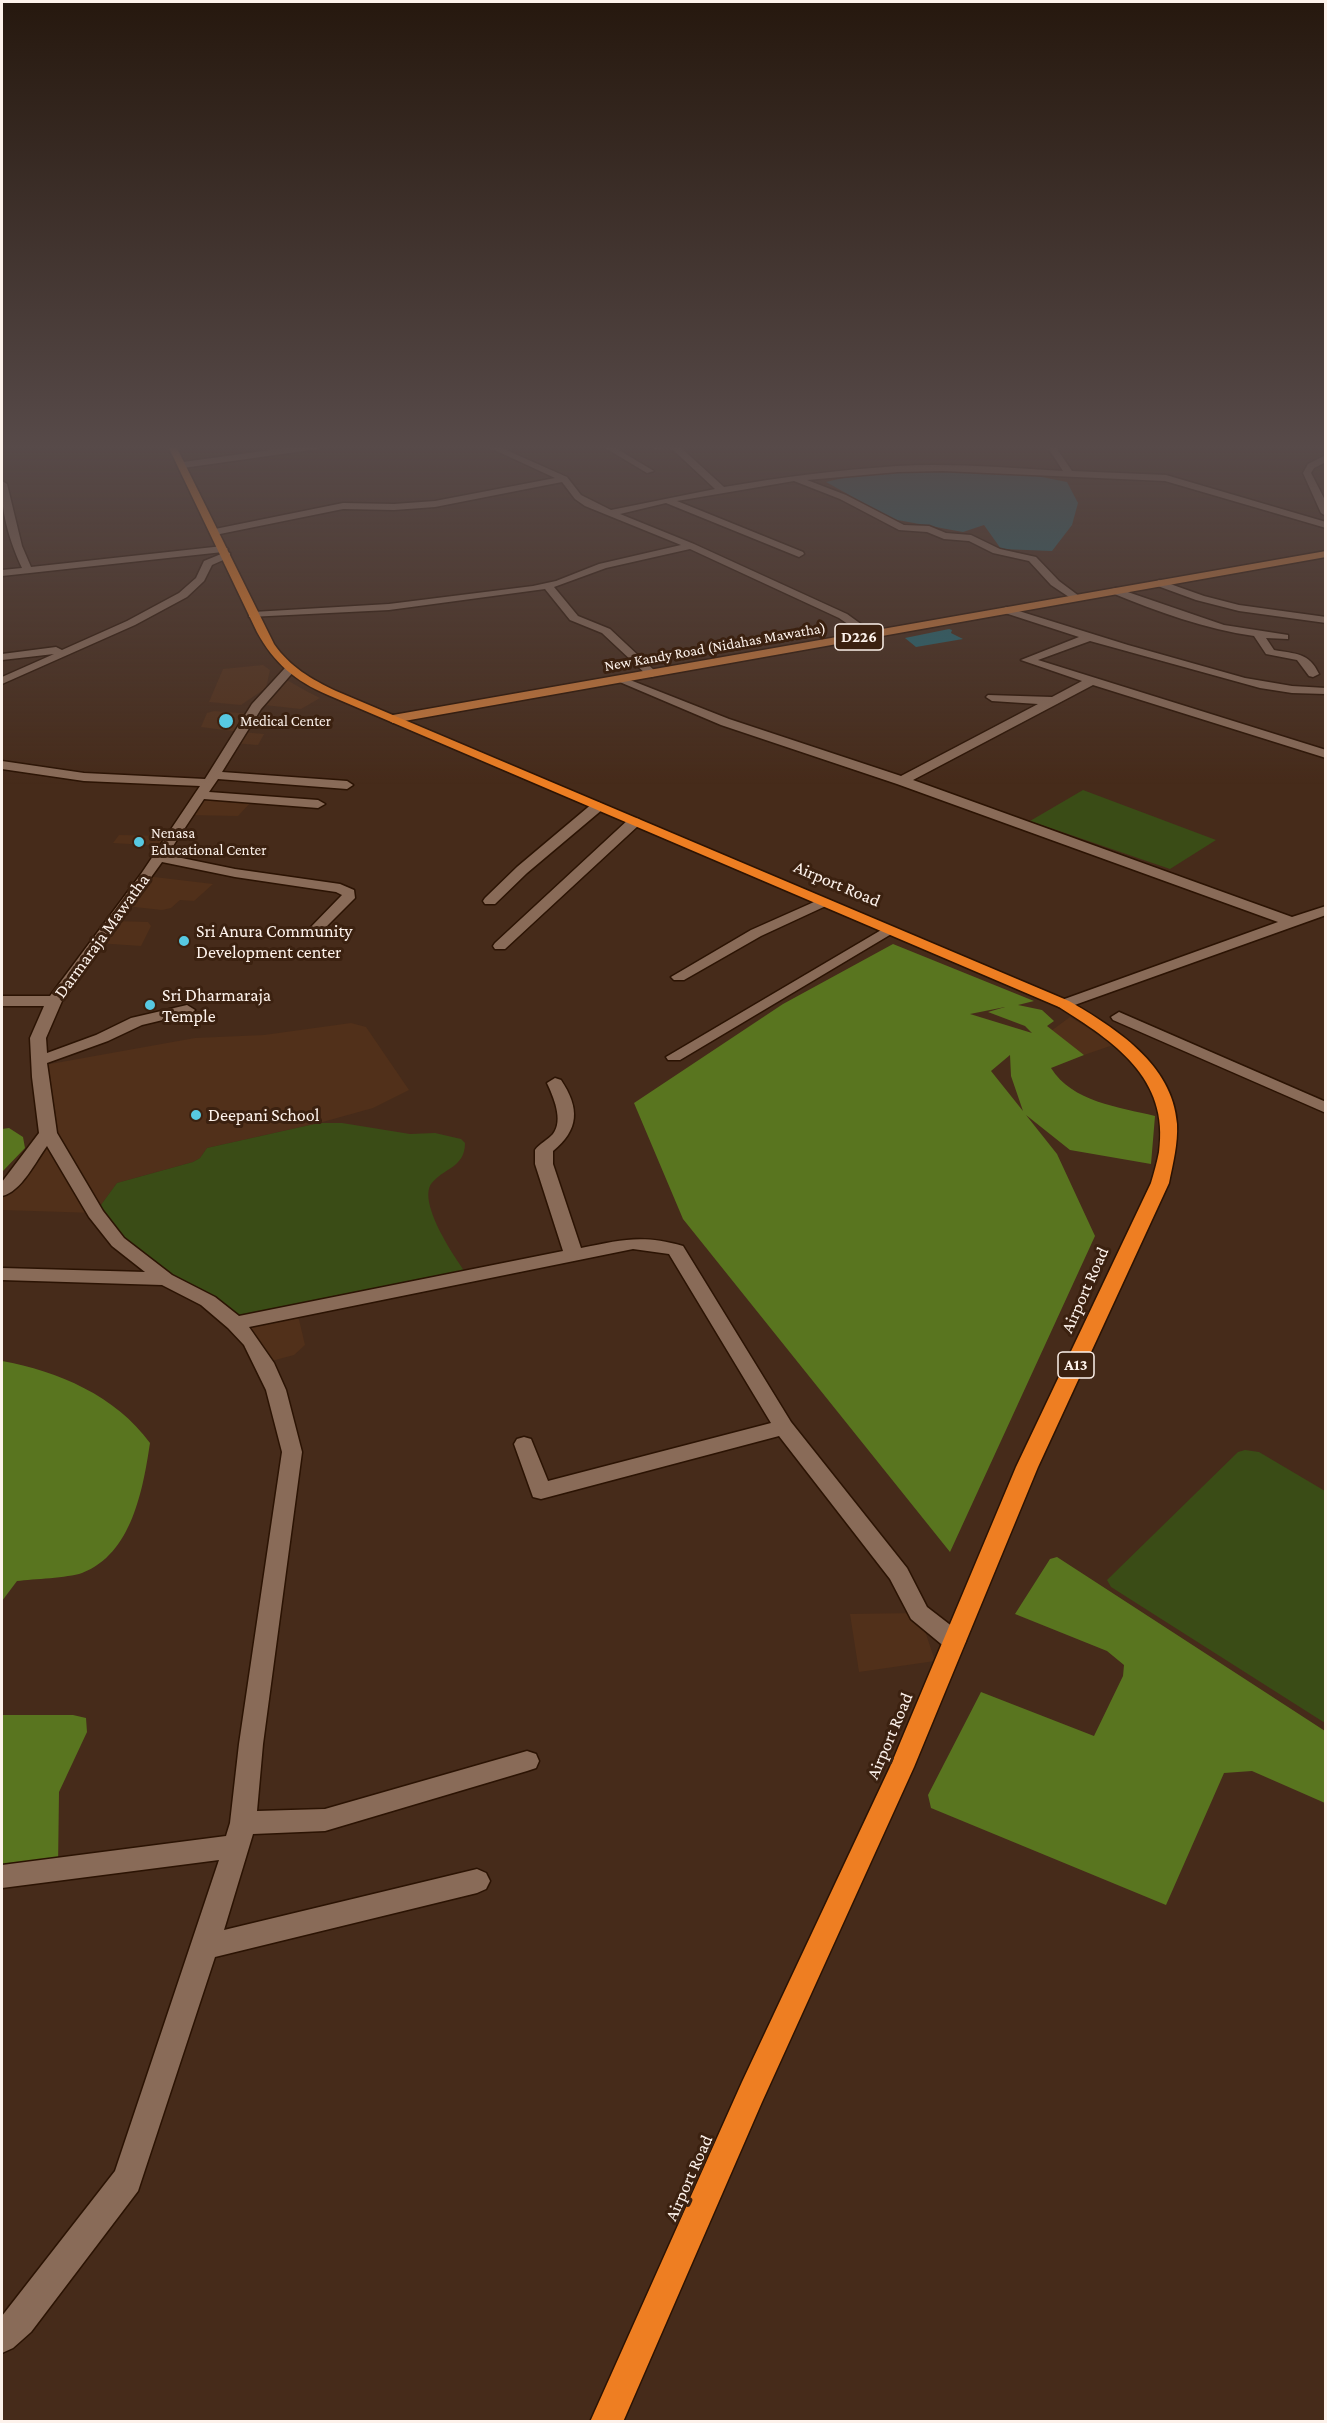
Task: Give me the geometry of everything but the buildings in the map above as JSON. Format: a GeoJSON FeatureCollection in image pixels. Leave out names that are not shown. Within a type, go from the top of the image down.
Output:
{"type":"FeatureCollection","features":[{"type":"Feature","properties":{"kind":"highway","name":"A13"},"geometry":{"type":"LineString","coordinates":[[228,559],[253,615],[276,656],[290,670],[319,687],[393,719]]}},
{"type":"Feature","properties":{"kind":"highway","name":"Airport Road"},"geometry":{"type":"LineString","coordinates":[[393,719],[1064,1004],[1122,1042],[1150,1072],[1165,1102],[1170,1143],[1160,1183],[1027,1467],[902,1767],[752,2092],[606,2421]]}},
{"type":"Feature","properties":{"kind":"main road","name":"New Kandy Road (Nidahas Mawatha)"},"geometry":{"type":"LineString","coordinates":[[393,719],[1297,559]]}},
{"type":"Feature","properties":{"kind":"street"},"geometry":{"type":"LineString","coordinates":[[23,559],[28,571]]}},
{"type":"Feature","properties":{"kind":"street"},"geometry":{"type":"LineString","coordinates":[[2,573],[152,559]]}},
{"type":"Feature","properties":{"kind":"street"},"geometry":{"type":"LineString","coordinates":[[2,681],[131,624],[183,595],[200,579],[208,563],[214,559]]}},
{"type":"Feature","properties":{"kind":"street"},"geometry":{"type":"LineString","coordinates":[[253,615],[389,607],[548,586],[603,566],[633,559]]}},
{"type":"Feature","properties":{"kind":"street"},"geometry":{"type":"LineString","coordinates":[[719,559],[843,616],[871,635]]}},
{"type":"Feature","properties":{"kind":"street"},"geometry":{"type":"LineString","coordinates":[[1032,559],[1055,583],[1075,598]]}},
{"type":"Feature","properties":{"kind":"street"},"geometry":{"type":"LineString","coordinates":[[1159,583],[1200,598],[1239,608],[1326,620]]}},
{"type":"Feature","properties":{"kind":"street"},"geometry":{"type":"LineString","coordinates":[[548,586],[574,618],[606,631],[652,674]]}},
{"type":"Feature","properties":{"kind":"street"},"geometry":{"type":"LineString","coordinates":[[1116,591],[1153,606],[1222,628],[1284,637]]}},
{"type":"Feature","properties":{"kind":"street"},"geometry":{"type":"LineString","coordinates":[[1006,610],[1259,685],[1296,693],[1326,692]]}},
{"type":"Feature","properties":{"kind":"street"},"geometry":{"type":"LineString","coordinates":[[1258,633],[1270,652],[1304,658],[1309,663],[1313,674]]}},
{"type":"Feature","properties":{"kind":"street"},"geometry":{"type":"LineString","coordinates":[[1091,637],[1027,660],[1326,754]]}},
{"type":"Feature","properties":{"kind":"street"},"geometry":{"type":"LineString","coordinates":[[2,657],[80,647]]}},
{"type":"Feature","properties":{"kind":"street","name":"Darmaraja Mawatha"},"geometry":{"type":"LineString","coordinates":[[48,1133],[38,1038],[54,1001],[159,857],[256,707],[290,670]]}},
{"type":"Feature","properties":{"kind":"street"},"geometry":{"type":"LineString","coordinates":[[621,680],[724,722],[902,781],[1291,922]]}},
{"type":"Feature","properties":{"kind":"street"},"geometry":{"type":"LineString","coordinates":[[902,781],[1091,681]]}},
{"type":"Feature","properties":{"kind":"street"},"geometry":{"type":"LineString","coordinates":[[992,697],[1033,701],[1056,699]]}},
{"type":"Feature","properties":{"kind":"street"},"geometry":{"type":"LineString","coordinates":[[2,765],[84,777],[208,784],[347,785]]}},
{"type":"Feature","properties":{"kind":"street"},"geometry":{"type":"LineString","coordinates":[[208,784],[318,804]]}},
{"type":"Feature","properties":{"kind":"street"},"geometry":{"type":"LineString","coordinates":[[490,901],[522,870],[598,806]]}},
{"type":"Feature","properties":{"kind":"street"},"geometry":{"type":"LineString","coordinates":[[500,946],[634,822]]}},
{"type":"Feature","properties":{"kind":"street"},"geometry":{"type":"LineString","coordinates":[[159,857],[244,874],[340,888],[349,893],[348,898],[316,929]]}},
{"type":"Feature","properties":{"kind":"street"},"geometry":{"type":"LineString","coordinates":[[679,977],[756,933],[823,902]]}},
{"type":"Feature","properties":{"kind":"street"},"geometry":{"type":"LineString","coordinates":[[1064,1004],[1326,910]]}},
{"type":"Feature","properties":{"kind":"street"},"geometry":{"type":"LineString","coordinates":[[674,1057],[888,930]]}},
{"type":"Feature","properties":{"kind":"street"},"geometry":{"type":"LineString","coordinates":[[2,1000],[54,1001]]}},
{"type":"Feature","properties":{"kind":"street"},"geometry":{"type":"LineString","coordinates":[[39,1061],[102,1038],[137,1021],[187,1010]]}},
{"type":"Feature","properties":{"kind":"street"},"geometry":{"type":"LineString","coordinates":[[1119,1017],[1326,1108]]}},
{"type":"Feature","properties":{"kind":"street"},"geometry":{"type":"LineString","coordinates":[[555,1083],[564,1101],[565,1124],[562,1134],[544,1150],[544,1164],[574,1255]]}},
{"type":"Feature","properties":{"kind":"street"},"geometry":{"type":"LineString","coordinates":[[2,1191],[11,1184],[48,1133],[95,1213],[118,1242],[165,1279],[208,1301],[234,1323],[255,1348],[276,1390],[292,1452],[239,1835],[205,1947],[127,2180],[20,2321],[2,2337]]}},
{"type":"Feature","properties":{"kind":"street"},"geometry":{"type":"LineString","coordinates":[[234,1323],[633,1243],[659,1245],[676,1250],[784,1427],[899,1574],[919,1613],[954,1641]]}},
{"type":"Feature","properties":{"kind":"street"},"geometry":{"type":"LineString","coordinates":[[2,1274],[165,1279]]}},
{"type":"Feature","properties":{"kind":"street"},"geometry":{"type":"LineString","coordinates":[[524,1444],[541,1491],[784,1427]]}},
{"type":"Feature","properties":{"kind":"street"},"geometry":{"type":"LineString","coordinates":[[2,1876],[325,1820],[527,1761]]}},
{"type":"Feature","properties":{"kind":"street"},"geometry":{"type":"LineString","coordinates":[[205,1947],[477,1881]]}},
{"type":"Feature","properties":{"kind":"shaded area"},"geometry":{"type":"Polygon","coordinates":[[[263,665],[270,670],[266,688],[241,705],[209,702],[223,669],[263,665]]]}},
{"type":"Feature","properties":{"kind":"shaded area"},"geometry":{"type":"Polygon","coordinates":[[[285,679],[320,698],[301,709],[264,705],[285,679]]]}},
{"type":"Feature","properties":{"kind":"shaded area","name":"Medical Center"},"geometry":{"type":"Polygon","coordinates":[[[214,711],[251,714],[241,732],[264,734],[258,745],[234,743],[240,732],[201,727],[207,713],[214,711]]]}},
{"type":"Feature","properties":{"kind":"shaded area"},"geometry":{"type":"Polygon","coordinates":[[[201,795],[252,801],[238,816],[187,815],[201,795]]]}},
{"type":"Feature","properties":{"kind":"shaded area","name":"Nenasa Educational Center"},"geometry":{"type":"Polygon","coordinates":[[[119,835],[171,836],[162,846],[113,843],[119,835]]]}},
{"type":"Feature","properties":{"kind":"shaded area"},"geometry":{"type":"Polygon","coordinates":[[[146,876],[213,884],[194,901],[180,900],[171,908],[162,910],[125,906],[146,876]]]}},
{"type":"Feature","properties":{"kind":"shaded area"},"geometry":{"type":"Polygon","coordinates":[[[114,921],[148,922],[151,926],[141,946],[97,943],[114,921]]]}},
{"type":"Feature","properties":{"kind":"shaded area"},"geometry":{"type":"Polygon","coordinates":[[[1070,1017],[1113,1045],[1084,1055],[1051,1031],[1070,1017]]]}},
{"type":"Feature","properties":{"kind":"shaded area","name":"Deepani School"},"geometry":{"type":"Polygon","coordinates":[[[351,1023],[366,1027],[409,1090],[373,1108],[319,1123],[207,1148],[200,1158],[193,1162],[117,1183],[95,1213],[2,1210],[2,1191],[11,1183],[48,1133],[39,1066],[195,1038],[264,1035],[351,1023]]]}},
{"type":"Feature","properties":{"kind":"shaded area"},"geometry":{"type":"Polygon","coordinates":[[[297,1311],[305,1345],[294,1355],[264,1363],[235,1323],[297,1311]]]}},
{"type":"Feature","properties":{"kind":"shaded area"},"geometry":{"type":"Polygon","coordinates":[[[919,1613],[935,1661],[859,1672],[850,1614],[919,1613]]]}},
{"type":"Feature","properties":{"kind":"green space"},"geometry":{"type":"Polygon","coordinates":[[[1083,790],[1216,840],[1170,869],[1030,821],[1083,790]]]}},
{"type":"Feature","properties":{"kind":"green space"},"geometry":{"type":"Polygon","coordinates":[[[893,944],[1034,1001],[1018,1005],[1042,1010],[1054,1021],[1047,1026],[1084,1055],[1051,1068],[1060,1079],[1071,1089],[1084,1096],[1112,1106],[1155,1116],[1151,1164],[1070,1150],[1026,1115],[1057,1154],[1095,1236],[950,1552],[683,1219],[634,1103],[783,1004],[893,944]],[[1005,1007],[970,1014],[1032,1033],[1025,1026],[988,1012],[1005,1007]],[[1010,1055],[991,1071],[1023,1111],[1011,1076],[1010,1055]]]}},
{"type":"Feature","properties":{"kind":"green space"},"geometry":{"type":"Polygon","coordinates":[[[319,1123],[342,1123],[410,1134],[435,1133],[461,1139],[465,1143],[461,1158],[431,1184],[428,1193],[440,1232],[469,1277],[235,1323],[165,1279],[95,1213],[117,1183],[193,1162],[200,1158],[207,1148],[319,1123]]]}},
{"type":"Feature","properties":{"kind":"green space"},"geometry":{"type":"Polygon","coordinates":[[[9,1128],[23,1137],[25,1148],[2,1172],[2,1129],[9,1128]]]}},
{"type":"Feature","properties":{"kind":"green space"},"geometry":{"type":"Polygon","coordinates":[[[2,1361],[44,1371],[84,1388],[120,1412],[150,1443],[139,1499],[124,1536],[113,1551],[99,1564],[76,1575],[17,1581],[2,1601],[2,1361]]]}},
{"type":"Feature","properties":{"kind":"green space"},"geometry":{"type":"Polygon","coordinates":[[[1245,1450],[1259,1452],[1325,1491],[1325,1723],[1111,1587],[1107,1580],[1238,1452],[1245,1450]]]}},
{"type":"Feature","properties":{"kind":"green space"},"geometry":{"type":"Polygon","coordinates":[[[1057,1557],[1325,1731],[1325,1803],[1252,1771],[1224,1773],[1166,1905],[931,1808],[928,1795],[981,1692],[1094,1736],[1123,1676],[1124,1665],[1107,1651],[1015,1614],[1050,1559],[1057,1557]]]}},
{"type":"Feature","properties":{"kind":"green space"},"geometry":{"type":"Polygon","coordinates":[[[2,1715],[73,1715],[86,1718],[87,1732],[59,1792],[58,1868],[2,1876],[2,1715]]]}},
{"type":"Feature","properties":{"kind":"water"},"geometry":{"type":"Polygon","coordinates":[[[952,630],[951,633],[963,639],[916,647],[905,638],[952,630]]]}},
{"type":"Feature","properties":{"kind":"place","name":"Medical Center"},"geometry":{"type":"Point","coordinates":[226,721]}},
{"type":"Feature","properties":{"kind":"place","name":"Nenasa Educational Center"},"geometry":{"type":"Point","coordinates":[139,842]}},
{"type":"Feature","properties":{"kind":"place","name":"Sri Anura Community Development center"},"geometry":{"type":"Point","coordinates":[184,941]}},
{"type":"Feature","properties":{"kind":"place","name":"Sri Dharmaraja Temple"},"geometry":{"type":"Point","coordinates":[150,1005]}},
{"type":"Feature","properties":{"kind":"place","name":"Deepani School"},"geometry":{"type":"Point","coordinates":[196,1115]}}]}
